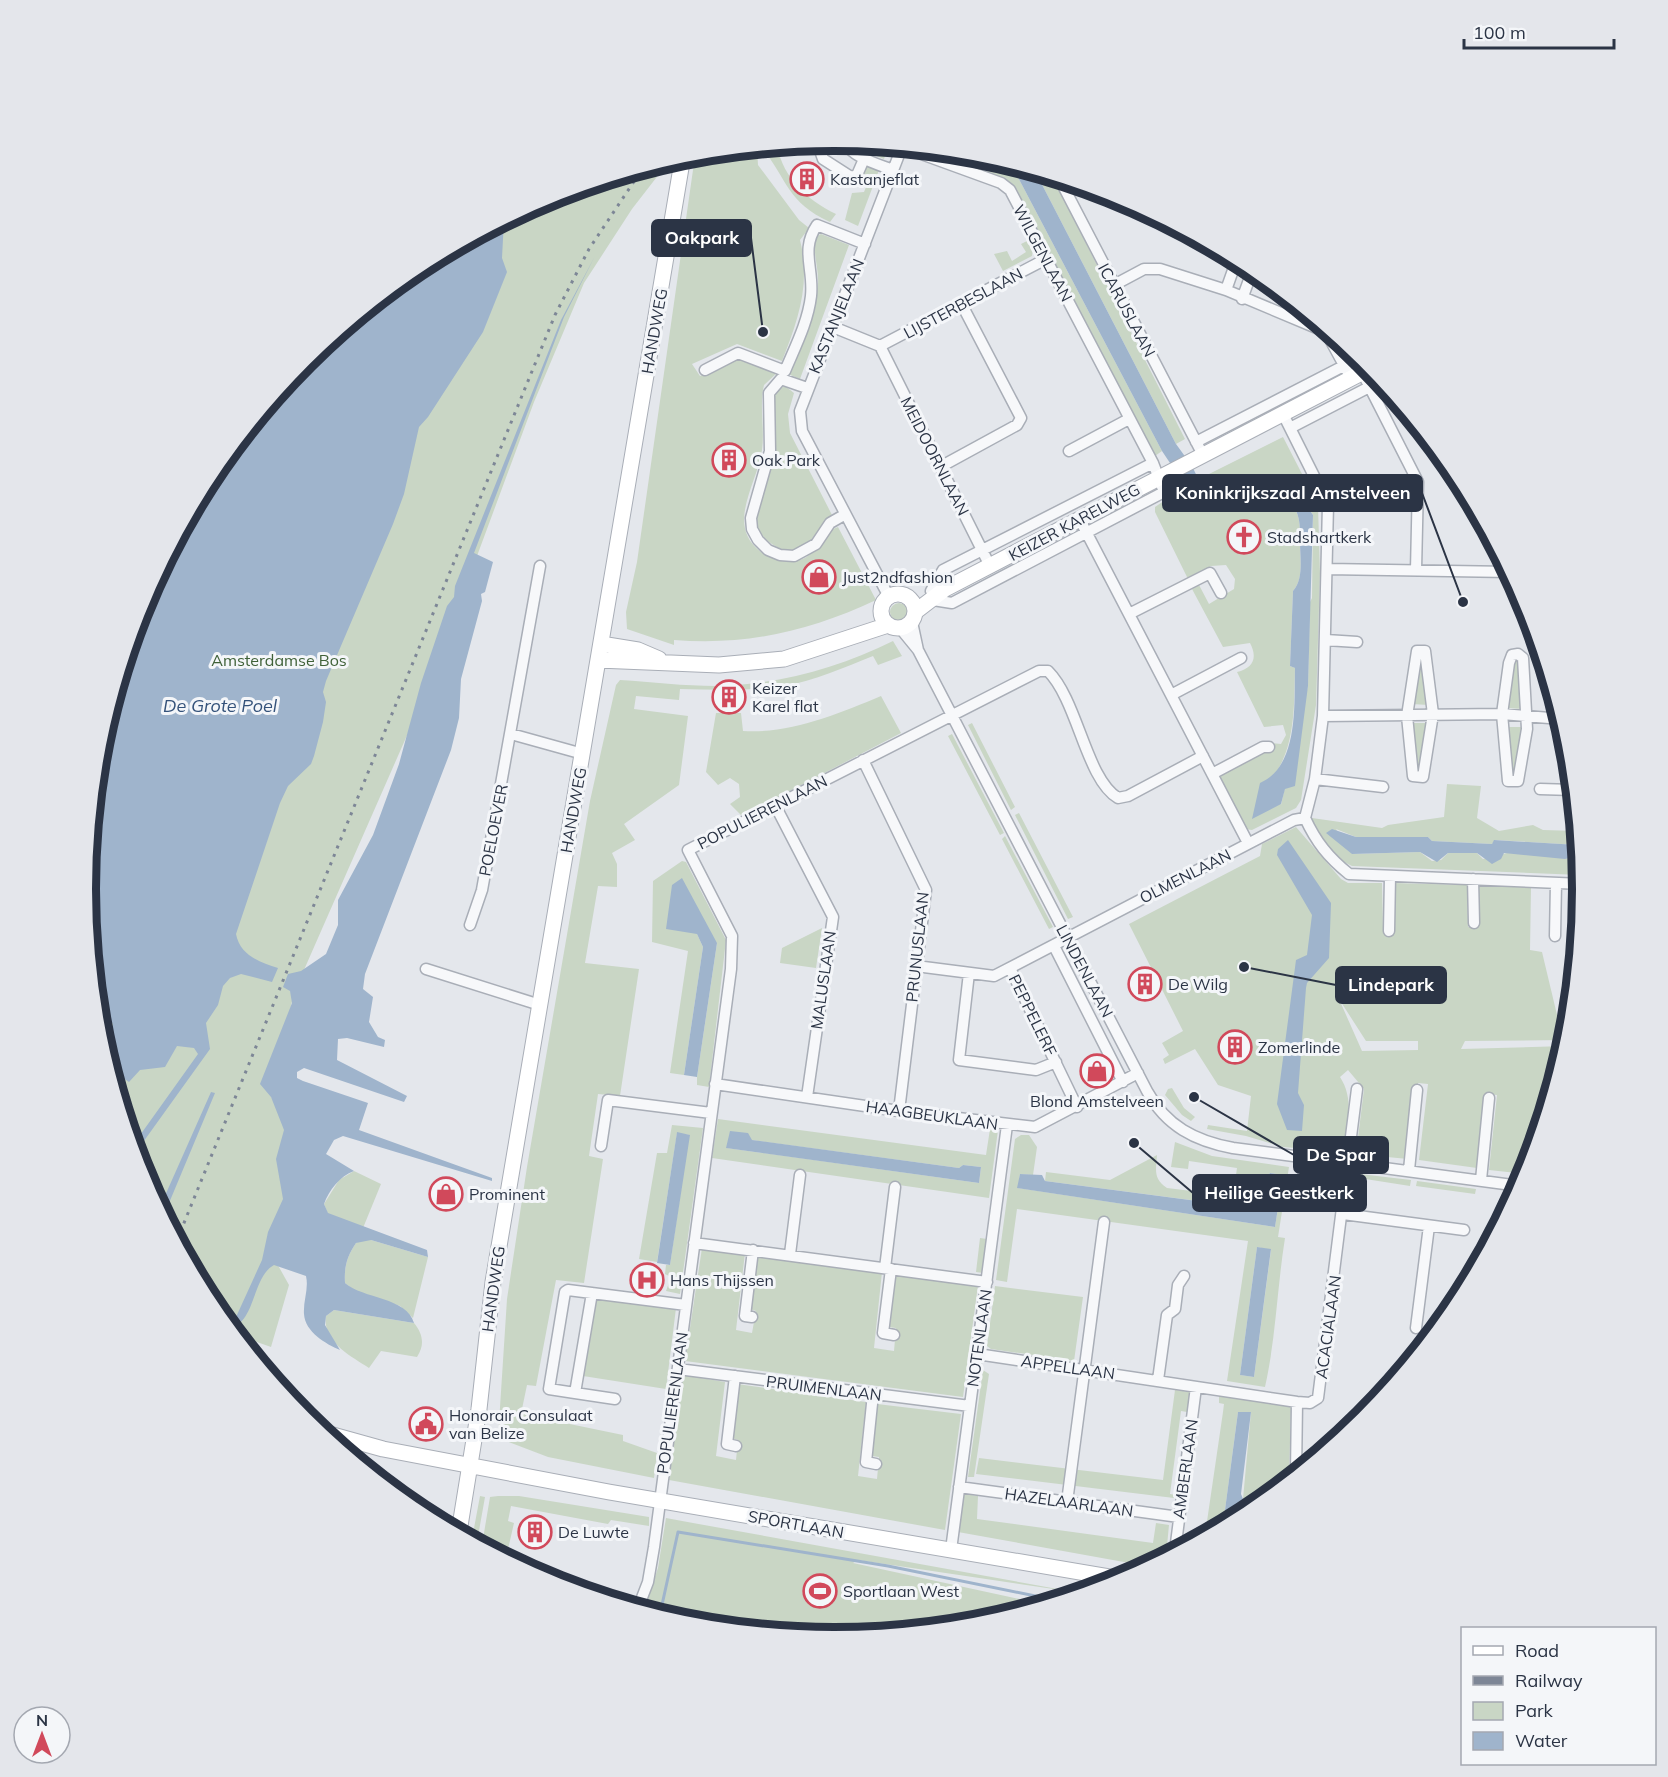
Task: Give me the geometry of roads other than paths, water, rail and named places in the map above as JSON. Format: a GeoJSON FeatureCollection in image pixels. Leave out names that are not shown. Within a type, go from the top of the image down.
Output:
{"type":"FeatureCollection","features":[{"type":"Feature","properties":{"kind":"main road","name":"HANDWEG"},"geometry":{"type":"LineString","coordinates":[[460,1525],[470,1465],[492,1282],[681,167]]}},
{"type":"Feature","properties":{"kind":"main road","name":"KEIZER KARELWEG"},"geometry":{"type":"LineString","coordinates":[[598,660],[719,665],[784,658],[818,650],[855,634],[861,625],[901,616],[936,594],[1080,520],[1159,472],[1197,452],[1287,421],[1357,368]]}},
{"type":"Feature","properties":{"kind":"main road"},"geometry":{"type":"LineString","coordinates":[[889,597],[898,594],[901,616]]}},
{"type":"Feature","properties":{"kind":"main road","name":"KEIZER KARELWEG"},"geometry":{"type":"LineString","coordinates":[[601,644],[638,650],[663,661]]}},
{"type":"Feature","properties":{"kind":"main road","name":"SPORTLAAN"},"geometry":{"type":"LineString","coordinates":[[347,1443],[660,1500],[1101,1576]]}},
{"type":"Feature","properties":{"kind":"street"},"geometry":{"type":"LineString","coordinates":[[820,151],[823,159],[851,177],[857,175],[864,159]]}},
{"type":"Feature","properties":{"kind":"street"},"geometry":{"type":"LineString","coordinates":[[851,151],[893,170]]}},
{"type":"Feature","properties":{"kind":"street","name":"KASTANJELAAN"},"geometry":{"type":"LineString","coordinates":[[889,597],[802,431],[800,411],[899,154]]}},
{"type":"Feature","properties":{"kind":"street","name":"WILGENLAAN"},"geometry":{"type":"LineString","coordinates":[[929,157],[1001,183],[1010,190],[1159,472],[1164,492]]}},
{"type":"Feature","properties":{"kind":"street","name":"ICARUSLAAN"},"geometry":{"type":"LineString","coordinates":[[1064,188],[1197,452]]}},
{"type":"Feature","properties":{"kind":"street","name":"KASTANJELAAN"},"geometry":{"type":"LineString","coordinates":[[705,370],[738,353],[785,371],[805,322],[811,296],[808,238],[817,225],[865,244]]}},
{"type":"Feature","properties":{"kind":"street","name":"LIJSTERBESLAAN"},"geometry":{"type":"LineString","coordinates":[[880,346],[1046,259]]}},
{"type":"Feature","properties":{"kind":"street"},"geometry":{"type":"LineString","coordinates":[[1226,290],[1234,268]]}},
{"type":"Feature","properties":{"kind":"street"},"geometry":{"type":"LineString","coordinates":[[1114,285],[1144,269],[1160,269],[1226,290],[1242,299],[1312,326]]}},
{"type":"Feature","properties":{"kind":"street"},"geometry":{"type":"LineString","coordinates":[[1242,299],[1249,279]]}},
{"type":"Feature","properties":{"kind":"street"},"geometry":{"type":"LineString","coordinates":[[940,467],[1017,425],[1021,418],[961,303]]}},
{"type":"Feature","properties":{"kind":"street"},"geometry":{"type":"LineString","coordinates":[[833,327],[880,346]]}},
{"type":"Feature","properties":{"kind":"street","name":"MEIDOORNLAAN"},"geometry":{"type":"LineString","coordinates":[[880,346],[990,566]]}},
{"type":"Feature","properties":{"kind":"street","name":"KEIZER KARELWEG"},"geometry":{"type":"LineString","coordinates":[[1197,452],[1357,368]]}},
{"type":"Feature","properties":{"kind":"street"},"geometry":{"type":"LineString","coordinates":[[1360,371],[1418,482],[1416,570]]}},
{"type":"Feature","properties":{"kind":"street","name":"KASTANJELAAN"},"geometry":{"type":"LineString","coordinates":[[807,388],[781,379],[769,393],[770,451],[753,505],[752,529],[768,550],[794,556],[816,544],[830,523],[844,515]]}},
{"type":"Feature","properties":{"kind":"street","name":"KEIZER KARELWEG"},"geometry":{"type":"LineString","coordinates":[[1287,421],[1373,385]]}},
{"type":"Feature","properties":{"kind":"street"},"geometry":{"type":"LineString","coordinates":[[1069,451],[1129,419]]}},
{"type":"Feature","properties":{"kind":"street"},"geometry":{"type":"LineString","coordinates":[[1287,421],[1292,436],[1328,504],[1323,716],[1315,779],[1305,818],[1327,856],[1349,874],[1572,884]]}},
{"type":"Feature","properties":{"kind":"street","name":"KEIZER KARELWEG"},"geometry":{"type":"LineString","coordinates":[[1159,472],[982,550],[943,570],[936,594],[952,603],[1088,534],[1164,492]]}},
{"type":"Feature","properties":{"kind":"street"},"geometry":{"type":"LineString","coordinates":[[1080,520],[1248,843]]}},
{"type":"Feature","properties":{"kind":"street","name":"POELOEVER"},"geometry":{"type":"LineString","coordinates":[[470,925],[482,890],[540,566]]}},
{"type":"Feature","properties":{"kind":"street"},"geometry":{"type":"LineString","coordinates":[[1327,569],[1500,572]]}},
{"type":"Feature","properties":{"kind":"street"},"geometry":{"type":"LineString","coordinates":[[1129,614],[1210,573],[1221,593]]}},
{"type":"Feature","properties":{"kind":"street","name":"LINDENLAAN"},"geometry":{"type":"LineString","coordinates":[[901,616],[1138,1073],[1158,1110],[1177,1129],[1210,1144],[1510,1184]]}},
{"type":"Feature","properties":{"kind":"street"},"geometry":{"type":"LineString","coordinates":[[1326,640],[1357,642]]}},
{"type":"Feature","properties":{"kind":"street"},"geometry":{"type":"LineString","coordinates":[[1417,651],[1425,651],[1433,714],[1423,777],[1413,776],[1407,716],[1417,651]]}},
{"type":"Feature","properties":{"kind":"street"},"geometry":{"type":"LineString","coordinates":[[1518,654],[1523,658],[1528,718],[1518,781],[1508,781],[1502,714],[1509,663],[1512,656],[1518,654]]}},
{"type":"Feature","properties":{"kind":"street"},"geometry":{"type":"LineString","coordinates":[[1171,695],[1241,657]]}},
{"type":"Feature","properties":{"kind":"street","name":"POPULIERENLAAN"},"geometry":{"type":"LineString","coordinates":[[641,1600],[648,1582],[660,1500],[731,969],[732,936],[688,850],[1039,671],[1048,671],[1076,717],[1080,734],[1109,793],[1118,798],[1128,796],[1203,756]]}},
{"type":"Feature","properties":{"kind":"street"},"geometry":{"type":"LineString","coordinates":[[1323,716],[1502,714],[1552,719]]}},
{"type":"Feature","properties":{"kind":"street"},"geometry":{"type":"LineString","coordinates":[[511,734],[583,754]]}},
{"type":"Feature","properties":{"kind":"street"},"geometry":{"type":"LineString","coordinates":[[1212,774],[1263,747],[1269,747]]}},
{"type":"Feature","properties":{"kind":"street","name":"PRUNUSLAAN"},"geometry":{"type":"LineString","coordinates":[[863,760],[926,890],[899,1111]]}},
{"type":"Feature","properties":{"kind":"street"},"geometry":{"type":"LineString","coordinates":[[1315,779],[1383,787]]}},
{"type":"Feature","properties":{"kind":"street"},"geometry":{"type":"LineString","coordinates":[[1540,789],[1566,790]]}},
{"type":"Feature","properties":{"kind":"street","name":"MALUSLAAN"},"geometry":{"type":"LineString","coordinates":[[775,805],[832,917],[807,1097]]}},
{"type":"Feature","properties":{"kind":"street","name":"OLMENLAAN"},"geometry":{"type":"LineString","coordinates":[[1068,938],[1248,843],[1294,820],[1305,818]]}},
{"type":"Feature","properties":{"kind":"street"},"geometry":{"type":"LineString","coordinates":[[1389,931],[1390,876]]}},
{"type":"Feature","properties":{"kind":"street"},"geometry":{"type":"LineString","coordinates":[[1473,879],[1474,922]]}},
{"type":"Feature","properties":{"kind":"street"},"geometry":{"type":"LineString","coordinates":[[1555,936],[1556,883]]}},
{"type":"Feature","properties":{"kind":"street","name":"PEPPELERF"},"geometry":{"type":"LineString","coordinates":[[916,966],[994,976],[1068,938]]}},
{"type":"Feature","properties":{"kind":"street","name":"LINDENLAAN"},"geometry":{"type":"LineString","coordinates":[[1054,946],[1123,1082]]}},
{"type":"Feature","properties":{"kind":"street","name":"PEPPELERF"},"geometry":{"type":"LineString","coordinates":[[1010,968],[1077,1107]]}},
{"type":"Feature","properties":{"kind":"street"},"geometry":{"type":"LineString","coordinates":[[426,969],[540,1005]]}},
{"type":"Feature","properties":{"kind":"street","name":"PEPPELERF"},"geometry":{"type":"LineString","coordinates":[[969,973],[959,1060],[1036,1070],[1056,1062]]}},
{"type":"Feature","properties":{"kind":"street","name":"HAAGBEUKLAAN"},"geometry":{"type":"LineString","coordinates":[[715,1084],[899,1111],[1035,1127],[1138,1073]]}},
{"type":"Feature","properties":{"kind":"street"},"geometry":{"type":"LineString","coordinates":[[1349,1163],[1357,1089]]}},
{"type":"Feature","properties":{"kind":"street"},"geometry":{"type":"LineString","coordinates":[[1409,1170],[1417,1090]]}},
{"type":"Feature","properties":{"kind":"street"},"geometry":{"type":"LineString","coordinates":[[1481,1180],[1489,1098]]}},
{"type":"Feature","properties":{"kind":"street"},"geometry":{"type":"LineString","coordinates":[[601,1146],[608,1100],[711,1113]]}},
{"type":"Feature","properties":{"kind":"street","name":"NOTENLAAN"},"geometry":{"type":"LineString","coordinates":[[951,1550],[1007,1125]]}},
{"type":"Feature","properties":{"kind":"street","name":"ACACIALAAN"},"geometry":{"type":"LineString","coordinates":[[1297,1402],[1310,1403],[1318,1398],[1349,1163]]}},
{"type":"Feature","properties":{"kind":"street"},"geometry":{"type":"LineString","coordinates":[[790,1254],[800,1175]]}},
{"type":"Feature","properties":{"kind":"street"},"geometry":{"type":"LineString","coordinates":[[894,1335],[883,1333],[895,1187]]}},
{"type":"Feature","properties":{"kind":"street"},"geometry":{"type":"LineString","coordinates":[[1343,1214],[1464,1230]]}},
{"type":"Feature","properties":{"kind":"street"},"geometry":{"type":"LineString","coordinates":[[1067,1502],[1104,1222]]}},
{"type":"Feature","properties":{"kind":"street"},"geometry":{"type":"LineString","coordinates":[[1416,1328],[1428,1226]]}},
{"type":"Feature","properties":{"kind":"street"},"geometry":{"type":"LineString","coordinates":[[694,1243],[987,1282]]}},
{"type":"Feature","properties":{"kind":"street"},"geometry":{"type":"LineString","coordinates":[[752,1317],[745,1316],[753,1250]]}},
{"type":"Feature","properties":{"kind":"street"},"geometry":{"type":"LineString","coordinates":[[1158,1380],[1167,1314],[1174,1309],[1178,1285],[1184,1276]]}},
{"type":"Feature","properties":{"kind":"street"},"geometry":{"type":"LineString","coordinates":[[615,1400],[549,1389],[565,1292],[568,1290],[686,1305]]}},
{"type":"Feature","properties":{"kind":"street"},"geometry":{"type":"LineString","coordinates":[[575,1393],[592,1293]]}},
{"type":"Feature","properties":{"kind":"street","name":"APPELLAAN"},"geometry":{"type":"LineString","coordinates":[[978,1354],[1297,1402]]}},
{"type":"Feature","properties":{"kind":"street","name":"PRUIMENLAAN"},"geometry":{"type":"LineString","coordinates":[[678,1369],[970,1406]]}},
{"type":"Feature","properties":{"kind":"street"},"geometry":{"type":"LineString","coordinates":[[735,1376],[727,1444],[736,1446]]}},
{"type":"Feature","properties":{"kind":"street","name":"AMBERLAAN"},"geometry":{"type":"LineString","coordinates":[[1176,1542],[1196,1387]]}},
{"type":"Feature","properties":{"kind":"street"},"geometry":{"type":"LineString","coordinates":[[873,1394],[866,1462],[876,1464]]}},
{"type":"Feature","properties":{"kind":"street"},"geometry":{"type":"LineString","coordinates":[[1296,1463],[1297,1402]]}},
{"type":"Feature","properties":{"kind":"street","name":"HAZELAARLAAN"},"geometry":{"type":"LineString","coordinates":[[959,1487],[1179,1517]]}},
{"type":"Feature","properties":{"kind":"water"},"geometry":{"type":"Polygon","coordinates":[[[1016,174],[1040,181],[1176,444],[1192,466],[1206,495],[1211,495],[1242,478],[1289,481],[1313,515],[1308,686],[1295,786],[1285,789],[1281,804],[1252,819],[1260,783],[1273,775],[1282,763],[1292,733],[1295,668],[1290,666],[1293,591],[1299,581],[1301,568],[1297,512],[1284,498],[1263,492],[1200,508],[1162,451],[1016,174]]]}},
{"type":"Feature","properties":{"kind":"water","name":"De Grote Poel"},"geometry":{"type":"Polygon","coordinates":[[[504,229],[502,258],[507,272],[483,332],[428,417],[419,427],[404,494],[326,681],[323,692],[326,702],[323,722],[314,756],[311,764],[288,786],[280,803],[236,934],[238,941],[251,957],[278,968],[272,982],[241,974],[230,978],[223,986],[218,1005],[206,1023],[210,1049],[142,1144],[139,1137],[198,1054],[194,1048],[177,1046],[165,1067],[140,1070],[129,1082],[120,1076],[110,1033],[113,1024],[108,1020],[98,937],[96,889],[102,792],[121,697],[135,651],[172,562],[220,478],[279,402],[312,367],[385,303],[465,249],[504,229]]]}},
{"type":"Feature","properties":{"kind":"water"},"geometry":{"type":"Polygon","coordinates":[[[595,256],[564,317],[474,553],[493,562],[485,592],[481,594],[482,601],[461,679],[459,718],[451,750],[365,974],[363,989],[373,997],[369,1022],[378,1037],[385,1040],[384,1047],[347,1038],[338,1039],[337,1060],[407,1096],[404,1102],[304,1068],[297,1072],[297,1078],[303,1081],[368,1103],[359,1130],[492,1178],[492,1181],[343,1136],[334,1140],[326,1154],[354,1171],[340,1180],[329,1194],[324,1204],[328,1213],[427,1250],[428,1257],[371,1240],[356,1243],[347,1262],[345,1283],[403,1308],[410,1314],[414,1323],[334,1310],[326,1316],[325,1325],[340,1350],[312,1332],[305,1320],[306,1276],[274,1265],[262,1279],[250,1308],[239,1324],[235,1319],[262,1260],[268,1232],[283,1199],[276,1159],[284,1130],[271,1097],[260,1084],[292,1003],[290,991],[283,987],[288,974],[301,971],[326,954],[338,925],[338,900],[373,835],[399,764],[421,683],[447,606],[454,597],[455,586],[561,320],[595,256]]]}},
{"type":"Feature","properties":{"kind":"water"},"geometry":{"type":"Polygon","coordinates":[[[1332,829],[1356,837],[1428,837],[1432,841],[1492,844],[1494,840],[1570,845],[1571,857],[1565,859],[1504,853],[1501,859],[1492,864],[1477,853],[1448,853],[1437,862],[1420,852],[1352,854],[1326,833],[1332,829]]]}},
{"type":"Feature","properties":{"kind":"water"},"geometry":{"type":"Polygon","coordinates":[[[1288,840],[1331,903],[1329,958],[1307,983],[1306,988],[1298,1093],[1304,1105],[1302,1131],[1287,1130],[1277,1104],[1296,960],[1307,955],[1312,915],[1277,855],[1278,849],[1288,840]]]}},
{"type":"Feature","properties":{"kind":"water"},"geometry":{"type":"Polygon","coordinates":[[[682,878],[717,943],[697,1077],[684,1075],[703,947],[697,934],[666,929],[672,885],[682,878]]]}},
{"type":"Feature","properties":{"kind":"water"},"geometry":{"type":"Polygon","coordinates":[[[211,1092],[215,1093],[168,1206],[164,1198],[211,1092]]]}},
{"type":"Feature","properties":{"kind":"water"},"geometry":{"type":"Polygon","coordinates":[[[730,1131],[748,1133],[752,1140],[959,1168],[963,1165],[981,1167],[979,1183],[726,1148],[730,1131]]]}},
{"type":"Feature","properties":{"kind":"water"},"geometry":{"type":"Polygon","coordinates":[[[677,1132],[690,1135],[670,1265],[657,1263],[677,1132]]]}},
{"type":"Feature","properties":{"kind":"water"},"geometry":{"type":"Polygon","coordinates":[[[1270,1173],[1283,1175],[1275,1227],[1017,1188],[1020,1174],[1042,1175],[1045,1181],[1243,1207],[1270,1173]]]}},
{"type":"Feature","properties":{"kind":"water"},"geometry":{"type":"Polygon","coordinates":[[[1257,1247],[1271,1249],[1254,1377],[1240,1375],[1257,1247]]]}},
{"type":"Feature","properties":{"kind":"water"},"geometry":{"type":"Polygon","coordinates":[[[1238,1412],[1251,1412],[1241,1494],[1246,1501],[1224,1514],[1238,1412]]]}},
{"type":"Feature","properties":{"kind":"waterway"},"geometry":{"type":"LineString","coordinates":[[662,1605],[678,1532],[888,1566],[1039,1597]]}},
{"type":"Feature","properties":{"kind":"railway"},"geometry":{"type":"LineString","coordinates":[[181,1231],[555,315],[589,249],[636,178]]}},
{"type":"Feature","properties":{"kind":"place","name":"Kastanjeflat"},"geometry":{"type":"Point","coordinates":[807,179]}},
{"type":"Feature","properties":{"kind":"place","name":"Oakpark"},"geometry":{"type":"Point","coordinates":[763,332]}},
{"type":"Feature","properties":{"kind":"place","name":"Oak Park"},"geometry":{"type":"Point","coordinates":[729,460]}},
{"type":"Feature","properties":{"kind":"place","name":"Stadshartkerk"},"geometry":{"type":"Point","coordinates":[1244,537]}},
{"type":"Feature","properties":{"kind":"place","name":"Just2ndfashion"},"geometry":{"type":"Point","coordinates":[819,577]}},
{"type":"Feature","properties":{"kind":"place","name":"Koninkrijkszaal Amstelveen"},"geometry":{"type":"Point","coordinates":[1463,602]}},
{"type":"Feature","properties":{"kind":"place","name":"Keizer Karel flat"},"geometry":{"type":"Point","coordinates":[729,697]}},
{"type":"Feature","properties":{"kind":"place","name":"Lindepark"},"geometry":{"type":"Point","coordinates":[1244,967]}},
{"type":"Feature","properties":{"kind":"place","name":"De Wilg"},"geometry":{"type":"Point","coordinates":[1145,984]}},
{"type":"Feature","properties":{"kind":"place","name":"Zomerlinde"},"geometry":{"type":"Point","coordinates":[1235,1047]}},
{"type":"Feature","properties":{"kind":"place","name":"Blond Amstelveen"},"geometry":{"type":"Point","coordinates":[1097,1071]}},
{"type":"Feature","properties":{"kind":"place","name":"De Spar"},"geometry":{"type":"Point","coordinates":[1194,1097]}},
{"type":"Feature","properties":{"kind":"place","name":"Heilige Geestkerk"},"geometry":{"type":"Point","coordinates":[1134,1143]}},
{"type":"Feature","properties":{"kind":"place","name":"Prominent"},"geometry":{"type":"Point","coordinates":[446,1194]}},
{"type":"Feature","properties":{"kind":"place","name":"Hans Thijssen"},"geometry":{"type":"Point","coordinates":[647,1280]}},
{"type":"Feature","properties":{"kind":"place","name":"Honorair Consulaat van Belize"},"geometry":{"type":"Point","coordinates":[426,1424]}},
{"type":"Feature","properties":{"kind":"place","name":"De Luwte"},"geometry":{"type":"Point","coordinates":[535,1532]}},
{"type":"Feature","properties":{"kind":"place","name":"Sportlaan West"},"geometry":{"type":"Point","coordinates":[820,1591]}},
{"type":"Feature","properties":{"kind":"park label","name":"Amsterdamse Bos"},"geometry":{"type":"Point","coordinates":[279,660]}}]}
